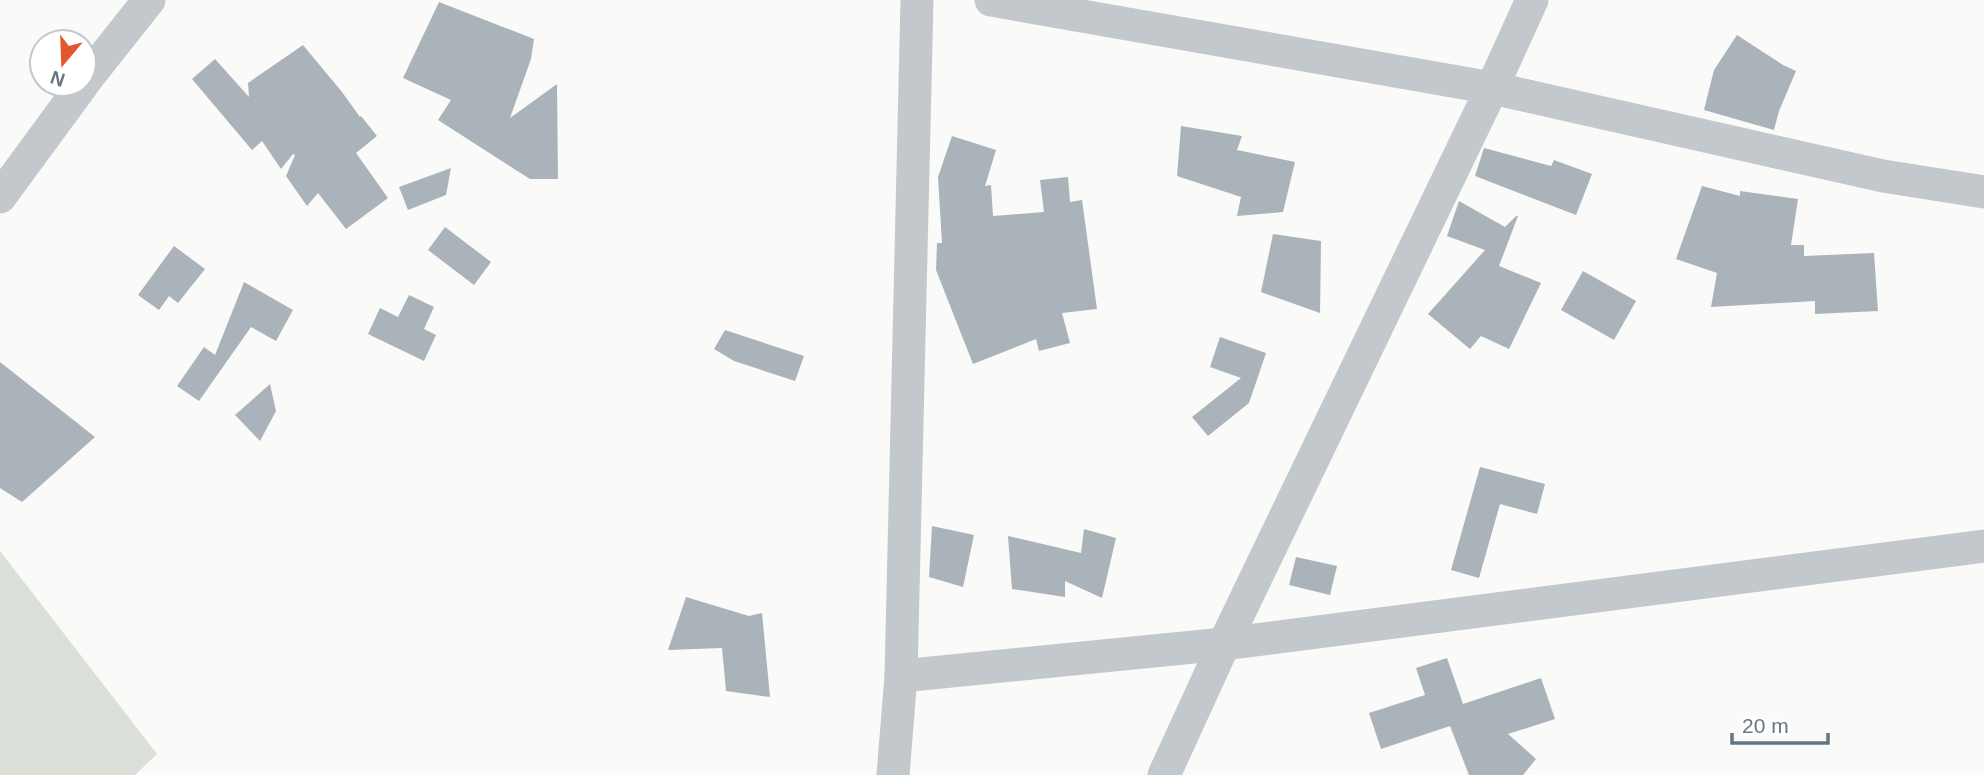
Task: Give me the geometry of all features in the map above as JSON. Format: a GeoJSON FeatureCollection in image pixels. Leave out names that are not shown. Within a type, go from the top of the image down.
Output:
{"type":"FeatureCollection","features":[{"type":"Feature","properties":{"kind":"street"},"geometry":{"type":"LineString","coordinates":[[98,64],[149,0]]}},
{"type":"Feature","properties":{"kind":"street"},"geometry":{"type":"LineString","coordinates":[[893,775],[901,676],[917,0]]}},
{"type":"Feature","properties":{"kind":"street"},"geometry":{"type":"LineString","coordinates":[[991,0],[1492,88],[1883,176],[1984,192]]}},
{"type":"Feature","properties":{"kind":"street"},"geometry":{"type":"LineString","coordinates":[[1164,775],[1532,0]]}},
{"type":"Feature","properties":{"kind":"street"},"geometry":{"type":"LineString","coordinates":[[0,197],[72,98]]}},
{"type":"Feature","properties":{"kind":"street"},"geometry":{"type":"LineString","coordinates":[[901,676],[1224,644],[1984,546]]}},
{"type":"Feature","properties":{"kind":"shaded area"},"geometry":{"type":"Polygon","coordinates":[[[0,551],[157,754],[135,775],[0,775],[0,551]]]}},
{"type":"Feature","properties":{"kind":"building"},"geometry":{"type":"Polygon","coordinates":[[[439,2],[534,39],[531,59],[510,118],[557,84],[558,179],[530,179],[438,120],[451,100],[403,78],[439,2]]]}},
{"type":"Feature","properties":{"kind":"building"},"geometry":{"type":"Polygon","coordinates":[[[1737,35],[1796,71],[1774,130],[1704,110],[1714,70],[1737,35]]]}},
{"type":"Feature","properties":{"kind":"building"},"geometry":{"type":"Polygon","coordinates":[[[303,45],[377,136],[356,153],[388,198],[346,229],[318,193],[307,206],[286,176],[295,155],[293,154],[281,169],[262,141],[252,150],[192,79],[215,59],[249,97],[248,83],[303,45]]]}},
{"type":"Feature","properties":{"kind":"building"},"geometry":{"type":"Polygon","coordinates":[[[1181,126],[1242,136],[1237,150],[1295,162],[1283,212],[1237,216],[1241,197],[1177,176],[1181,126]]]}},
{"type":"Feature","properties":{"kind":"building"},"geometry":{"type":"Polygon","coordinates":[[[952,136],[996,150],[985,186],[991,185],[993,216],[1044,212],[1040,180],[1068,177],[1070,202],[1082,200],[1097,309],[1062,313],[1070,343],[1039,351],[1036,339],[973,364],[936,270],[937,243],[942,243],[938,177],[952,136]]]}},
{"type":"Feature","properties":{"kind":"building"},"geometry":{"type":"Polygon","coordinates":[[[1484,148],[1551,166],[1554,160],[1592,174],[1576,215],[1475,176],[1484,148]]]}},
{"type":"Feature","properties":{"kind":"building"},"geometry":{"type":"Polygon","coordinates":[[[451,168],[446,195],[408,210],[399,187],[451,168]]]}},
{"type":"Feature","properties":{"kind":"building"},"geometry":{"type":"Polygon","coordinates":[[[1702,186],[1740,196],[1740,191],[1798,199],[1791,245],[1804,245],[1804,256],[1874,253],[1878,311],[1815,314],[1815,301],[1711,307],[1717,273],[1676,259],[1702,186]]]}},
{"type":"Feature","properties":{"kind":"building"},"geometry":{"type":"Polygon","coordinates":[[[1459,201],[1505,227],[1518,216],[1499,266],[1541,283],[1509,349],[1481,336],[1470,349],[1428,314],[1485,250],[1447,236],[1459,201]]]}},
{"type":"Feature","properties":{"kind":"building"},"geometry":{"type":"Polygon","coordinates":[[[445,227],[491,262],[474,285],[428,250],[445,227]]]}},
{"type":"Feature","properties":{"kind":"building"},"geometry":{"type":"Polygon","coordinates":[[[1273,234],[1321,241],[1320,313],[1261,292],[1273,234]]]}},
{"type":"Feature","properties":{"kind":"building"},"geometry":{"type":"Polygon","coordinates":[[[174,246],[205,269],[178,303],[169,296],[159,310],[138,295],[174,246]]]}},
{"type":"Feature","properties":{"kind":"building"},"geometry":{"type":"Polygon","coordinates":[[[1583,271],[1636,301],[1614,340],[1561,310],[1583,271]]]}},
{"type":"Feature","properties":{"kind":"building"},"geometry":{"type":"Polygon","coordinates":[[[244,282],[293,310],[276,341],[251,327],[199,401],[177,386],[204,347],[215,355],[244,282]]]}},
{"type":"Feature","properties":{"kind":"building"},"geometry":{"type":"Polygon","coordinates":[[[409,295],[434,307],[424,329],[436,335],[424,361],[368,334],[380,308],[398,317],[409,295]]]}},
{"type":"Feature","properties":{"kind":"building"},"geometry":{"type":"Polygon","coordinates":[[[725,330],[804,356],[795,381],[734,361],[714,349],[725,330]]]}},
{"type":"Feature","properties":{"kind":"building"},"geometry":{"type":"Polygon","coordinates":[[[1220,337],[1266,353],[1249,403],[1208,436],[1192,417],[1241,378],[1210,367],[1220,337]]]}},
{"type":"Feature","properties":{"kind":"building"},"geometry":{"type":"Polygon","coordinates":[[[0,362],[95,437],[22,502],[0,488],[0,362]]]}},
{"type":"Feature","properties":{"kind":"building"},"geometry":{"type":"Polygon","coordinates":[[[270,384],[276,411],[260,441],[235,415],[270,384]]]}},
{"type":"Feature","properties":{"kind":"building"},"geometry":{"type":"Polygon","coordinates":[[[1480,467],[1545,484],[1537,514],[1500,504],[1479,578],[1451,570],[1480,467]]]}},
{"type":"Feature","properties":{"kind":"building"},"geometry":{"type":"Polygon","coordinates":[[[932,526],[974,535],[963,587],[929,577],[932,526]]]}},
{"type":"Feature","properties":{"kind":"building"},"geometry":{"type":"Polygon","coordinates":[[[1084,529],[1116,538],[1102,598],[1065,581],[1065,597],[1012,589],[1008,536],[1081,553],[1084,529]]]}},
{"type":"Feature","properties":{"kind":"building"},"geometry":{"type":"Polygon","coordinates":[[[1296,557],[1337,566],[1330,595],[1289,585],[1296,557]]]}},
{"type":"Feature","properties":{"kind":"building"},"geometry":{"type":"Polygon","coordinates":[[[686,597],[749,616],[762,613],[770,697],[726,691],[722,648],[668,650],[686,597]]]}},
{"type":"Feature","properties":{"kind":"building"},"geometry":{"type":"Polygon","coordinates":[[[1447,658],[1463,704],[1541,678],[1555,719],[1508,734],[1536,759],[1523,775],[1469,775],[1450,726],[1381,749],[1369,713],[1425,695],[1416,668],[1447,658]]]}}]}
